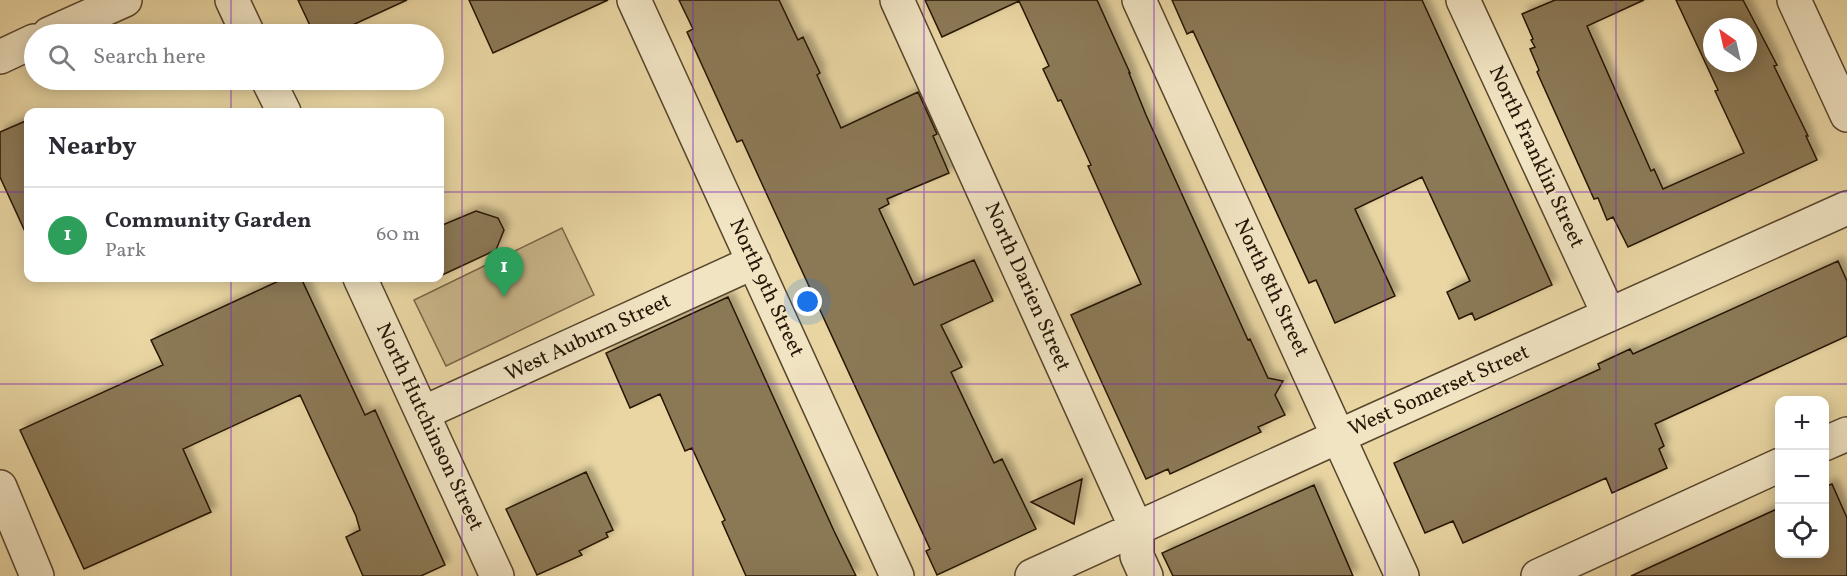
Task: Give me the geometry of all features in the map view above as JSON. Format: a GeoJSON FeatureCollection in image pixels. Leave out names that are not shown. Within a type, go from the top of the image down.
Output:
{"type":"FeatureCollection","features":[{"type":"Feature","properties":{"kind":"street"},"geometry":{"type":"LineString","coordinates":[[71,24],[125,0]]}},
{"type":"Feature","properties":{"kind":"street"},"geometry":{"type":"LineString","coordinates":[[232,0],[243,24]]}},
{"type":"Feature","properties":{"kind":"street","name":"North 9th Street"},"geometry":{"type":"LineString","coordinates":[[634,0],[897,576]]}},
{"type":"Feature","properties":{"kind":"street","name":"North Darien Street"},"geometry":{"type":"LineString","coordinates":[[897,0],[1137,530],[1137,556],[1146,576]]}},
{"type":"Feature","properties":{"kind":"street","name":"North 8th Street"},"geometry":{"type":"LineString","coordinates":[[1139,0],[1402,576]]}},
{"type":"Feature","properties":{"kind":"street","name":"North Franklin Street"},"geometry":{"type":"LineString","coordinates":[[1463,0],[1609,315]]}},
{"type":"Feature","properties":{"kind":"street"},"geometry":{"type":"LineString","coordinates":[[1794,0],[1847,115]]}},
{"type":"Feature","properties":{"kind":"street"},"geometry":{"type":"LineString","coordinates":[[0,57],[24,46]]}},
{"type":"Feature","properties":{"kind":"street"},"geometry":{"type":"LineString","coordinates":[[273,90],[282,108]]}},
{"type":"Feature","properties":{"kind":"street","name":"West Somerset Street"},"geometry":{"type":"LineString","coordinates":[[1032,576],[1847,208]]}},
{"type":"Feature","properties":{"kind":"street","name":"West Auburn Street"},"geometry":{"type":"LineString","coordinates":[[423,413],[754,262]]}},
{"type":"Feature","properties":{"kind":"street","name":"North Hutchinson Street"},"geometry":{"type":"LineString","coordinates":[[362,282],[497,576]]}},
{"type":"Feature","properties":{"kind":"street"},"geometry":{"type":"LineString","coordinates":[[1829,442],[1847,434]]}},
{"type":"Feature","properties":{"kind":"street"},"geometry":{"type":"LineString","coordinates":[[1538,576],[1775,467]]}},
{"type":"Feature","properties":{"kind":"street"},"geometry":{"type":"LineString","coordinates":[[0,487],[37,576]]}},
{"type":"Feature","properties":{"kind":"shaded area"},"geometry":{"type":"Polygon","coordinates":[[[562,228],[594,295],[446,366],[414,300],[562,228]]]}},
{"type":"Feature","properties":{"kind":"building"},"geometry":{"type":"Polygon","coordinates":[[[298,0],[407,0],[355,24],[309,24],[298,0]]]}},
{"type":"Feature","properties":{"kind":"building"},"geometry":{"type":"Polygon","coordinates":[[[469,0],[608,0],[493,53],[469,0]]]}},
{"type":"Feature","properties":{"kind":"building"},"geometry":{"type":"Polygon","coordinates":[[[679,0],[779,0],[798,40],[803,37],[820,73],[817,75],[841,128],[918,92],[937,134],[933,136],[949,173],[887,199],[889,204],[879,209],[914,285],[974,260],[993,301],[941,325],[962,367],[951,372],[994,463],[1002,459],[1036,529],[937,575],[926,551],[930,549],[742,140],[737,142],[687,32],[693,29],[679,0]]]}},
{"type":"Feature","properties":{"kind":"building"},"geometry":{"type":"Polygon","coordinates":[[[925,0],[1097,0],[1146,115],[1248,340],[1250,339],[1268,378],[1283,381],[1275,395],[1285,415],[1258,427],[1261,432],[1170,474],[1168,469],[1146,479],[1071,315],[1141,284],[1088,166],[1091,165],[1061,100],[1058,101],[1043,69],[1049,66],[1019,1],[942,37],[925,0]]]}},
{"type":"Feature","properties":{"kind":"building"},"geometry":{"type":"Polygon","coordinates":[[[1172,0],[1422,0],[1552,285],[1475,320],[1472,313],[1459,319],[1447,292],[1470,281],[1422,177],[1355,209],[1395,296],[1335,323],[1316,280],[1309,283],[1193,31],[1187,34],[1172,0]]]}},
{"type":"Feature","properties":{"kind":"building"},"geometry":{"type":"Polygon","coordinates":[[[1555,0],[1644,0],[1587,26],[1651,171],[1654,169],[1663,189],[1744,153],[1715,91],[1718,90],[1710,72],[1757,72],[1757,27],[1777,65],[1774,66],[1817,160],[1628,247],[1613,217],[1607,220],[1598,198],[1594,199],[1537,72],[1539,70],[1530,49],[1535,47],[1531,40],[1533,39],[1522,14],[1555,0]]]}},
{"type":"Feature","properties":{"kind":"building"},"geometry":{"type":"Polygon","coordinates":[[[1676,0],[1743,0],[1752,18],[1703,18],[1703,58],[1676,0]]]}},
{"type":"Feature","properties":{"kind":"building"},"geometry":{"type":"Polygon","coordinates":[[[24,122],[24,229],[0,177],[0,132],[24,122]]]}},
{"type":"Feature","properties":{"kind":"building"},"geometry":{"type":"Polygon","coordinates":[[[476,211],[498,218],[504,230],[496,250],[444,274],[444,224],[476,211]]]}},
{"type":"Feature","properties":{"kind":"building"},"geometry":{"type":"Polygon","coordinates":[[[1838,261],[1847,281],[1847,336],[1655,424],[1664,446],[1659,449],[1667,468],[1612,493],[1606,478],[1463,543],[1453,521],[1425,533],[1394,463],[1600,369],[1598,364],[1630,349],[1633,354],[1838,261]]]}},
{"type":"Feature","properties":{"kind":"building"},"geometry":{"type":"Polygon","coordinates":[[[276,282],[303,282],[365,415],[375,410],[445,565],[421,576],[363,576],[346,537],[360,530],[356,516],[300,395],[183,449],[211,512],[84,569],[20,430],[163,365],[151,340],[276,282]]]}},
{"type":"Feature","properties":{"kind":"building"},"geometry":{"type":"Polygon","coordinates":[[[728,297],[856,576],[746,576],[722,522],[725,520],[692,448],[685,451],[660,394],[630,408],[606,353],[728,297]]]}},
{"type":"Feature","properties":{"kind":"building"},"geometry":{"type":"Polygon","coordinates":[[[586,472],[613,530],[606,533],[608,537],[579,551],[582,555],[537,575],[506,509],[586,472]]]}},
{"type":"Feature","properties":{"kind":"building"},"geometry":{"type":"Polygon","coordinates":[[[1082,479],[1074,524],[1031,502],[1082,479]]]}},
{"type":"Feature","properties":{"kind":"building"},"geometry":{"type":"Polygon","coordinates":[[[1832,484],[1847,518],[1847,576],[1631,576],[1775,510],[1775,558],[1829,558],[1829,485],[1832,484]]]}},
{"type":"Feature","properties":{"kind":"building"},"geometry":{"type":"Polygon","coordinates":[[[1314,485],[1353,576],[1173,576],[1162,553],[1314,485]]]}},
{"type":"Feature","properties":{"kind":"place","name":"Community Garden"},"geometry":{"type":"Point","coordinates":[504,297]}}]}
